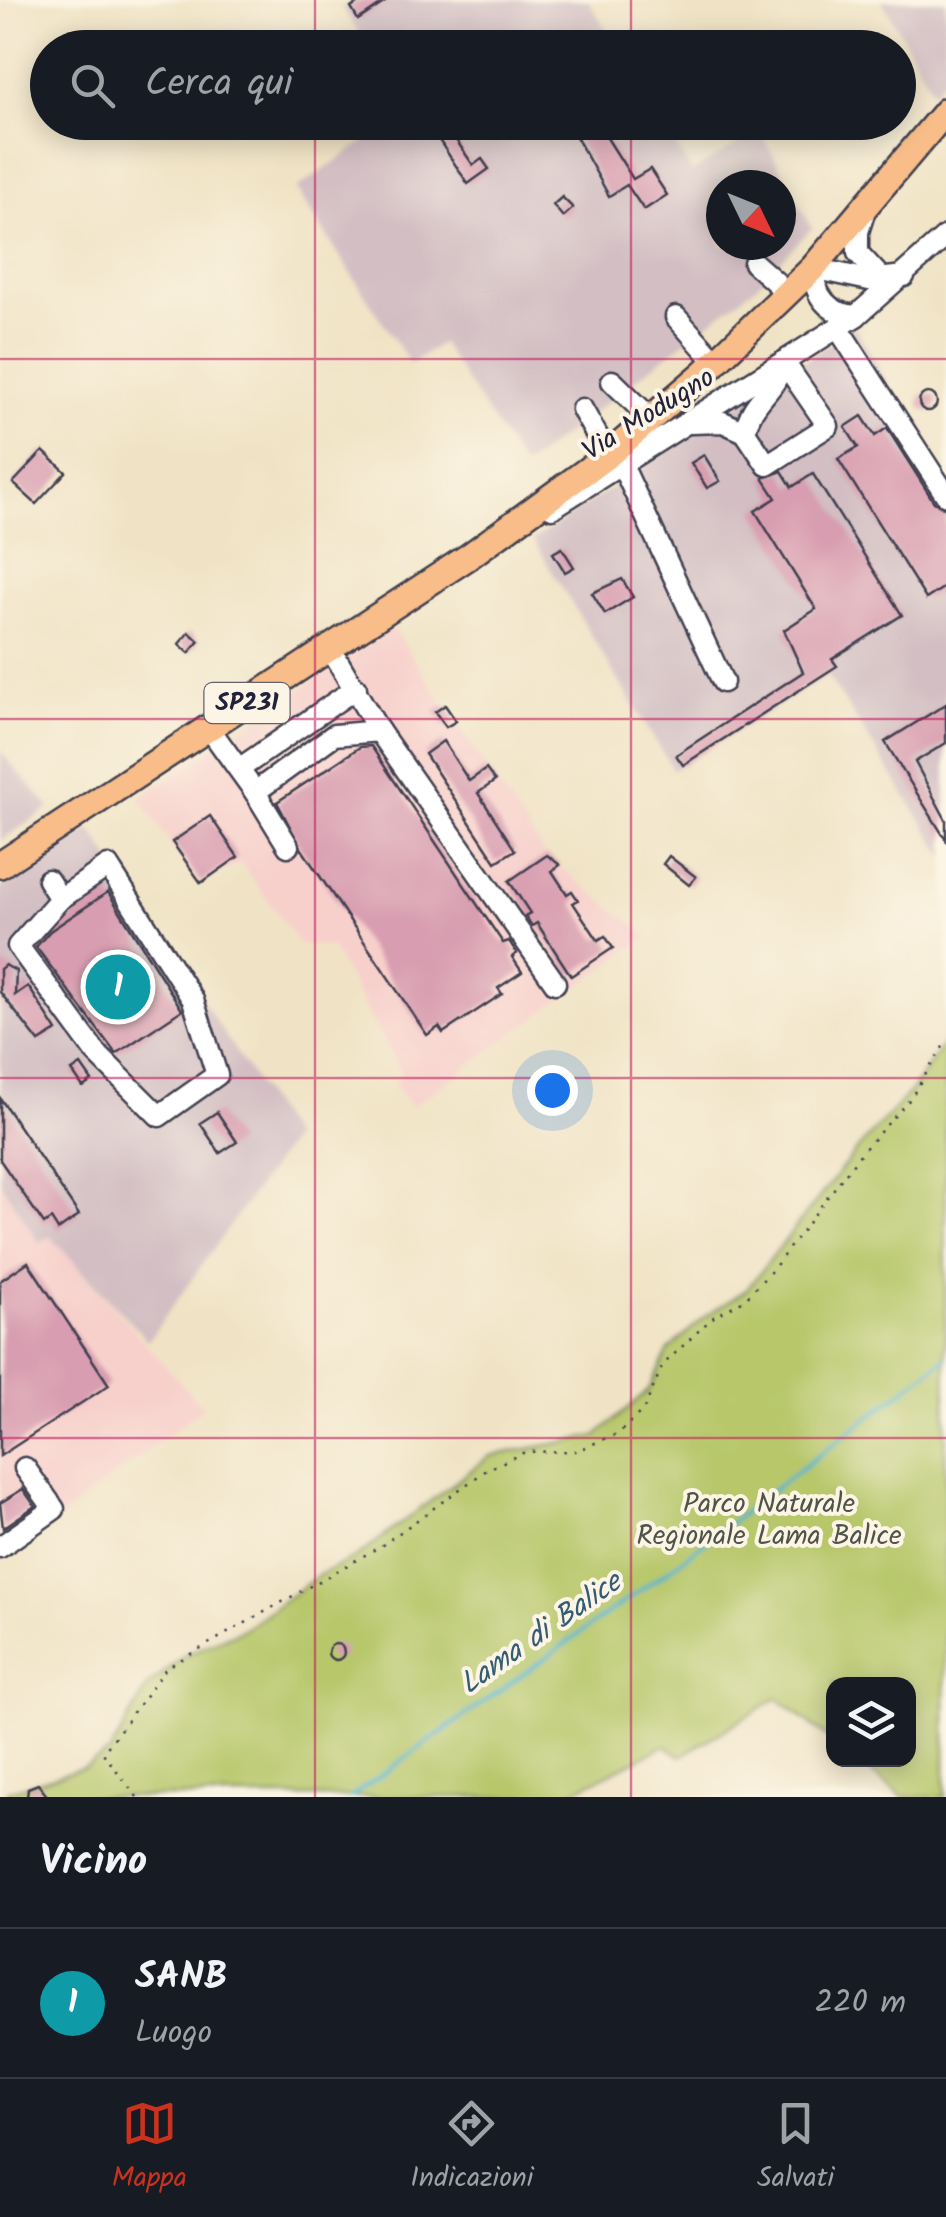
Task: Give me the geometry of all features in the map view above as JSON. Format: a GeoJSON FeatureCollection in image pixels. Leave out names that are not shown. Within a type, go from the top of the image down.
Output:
{"type":"FeatureCollection","features":[{"type":"Feature","properties":{"kind":"main road","name":"SP231"},"geometry":{"type":"LineString","coordinates":[[0,865],[615,460],[651,420],[813,268],[946,111]]}},
{"type":"Feature","properties":{"kind":"street"},"geometry":{"type":"LineString","coordinates":[[868,206],[858,232],[858,250],[865,264],[883,280]]}},
{"type":"Feature","properties":{"kind":"street","name":"Via Modugno"},"geometry":{"type":"LineString","coordinates":[[615,460],[689,423],[856,316],[946,236]]}},
{"type":"Feature","properties":{"kind":"street"},"geometry":{"type":"LineString","coordinates":[[754,263],[788,293]]}},
{"type":"Feature","properties":{"kind":"street"},"geometry":{"type":"LineString","coordinates":[[856,316],[842,314],[823,302],[813,268],[883,280],[906,275]]}},
{"type":"Feature","properties":{"kind":"street"},"geometry":{"type":"LineString","coordinates":[[676,317],[716,362]]}},
{"type":"Feature","properties":{"kind":"street"},"geometry":{"type":"LineString","coordinates":[[838,328],[946,495]]}},
{"type":"Feature","properties":{"kind":"street"},"geometry":{"type":"LineString","coordinates":[[745,432],[750,408],[775,388],[784,362]]}},
{"type":"Feature","properties":{"kind":"street"},"geometry":{"type":"LineString","coordinates":[[689,423],[723,422],[745,432],[767,465],[828,426],[784,362]]}},
{"type":"Feature","properties":{"kind":"street"},"geometry":{"type":"LineString","coordinates":[[612,381],[651,420]]}},
{"type":"Feature","properties":{"kind":"street"},"geometry":{"type":"LineString","coordinates":[[582,409],[615,460],[723,682]]}},
{"type":"Feature","properties":{"kind":"street"},"geometry":{"type":"LineString","coordinates":[[330,648],[379,731],[555,983]]}},
{"type":"Feature","properties":{"kind":"street"},"geometry":{"type":"LineString","coordinates":[[239,768],[356,688]]}},
{"type":"Feature","properties":{"kind":"street"},"geometry":{"type":"LineString","coordinates":[[209,728],[288,846]]}},
{"type":"Feature","properties":{"kind":"street"},"geometry":{"type":"LineString","coordinates":[[255,792],[334,735],[379,731]]}},
{"type":"Feature","properties":{"kind":"street"},"geometry":{"type":"LineString","coordinates":[[108,866],[194,1000],[216,1076],[159,1116],[96,1053],[18,946],[60,898],[108,866]]}},
{"type":"Feature","properties":{"kind":"street"},"geometry":{"type":"LineString","coordinates":[[48,880],[60,898]]}},
{"type":"Feature","properties":{"kind":"street"},"geometry":{"type":"LineString","coordinates":[[0,1547],[54,1509],[25,1468]]}},
{"type":"Feature","properties":{"kind":"path"},"geometry":{"type":"LineString","coordinates":[[137,1797],[103,1753],[166,1668],[381,1546],[488,1468],[525,1452],[576,1452],[619,1434],[644,1409],[663,1365],[712,1318],[744,1300],[774,1268],[861,1153],[910,1098],[946,1042]]}},
{"type":"Feature","properties":{"kind":"shaded area"},"geometry":{"type":"Polygon","coordinates":[[[355,0],[588,0],[607,30],[357,30],[342,8],[355,0]]]}},
{"type":"Feature","properties":{"kind":"shaded area"},"geometry":{"type":"Polygon","coordinates":[[[882,0],[946,0],[946,75],[933,92],[916,61],[916,30],[899,30],[882,0]]]}},
{"type":"Feature","properties":{"kind":"shaded area"},"geometry":{"type":"Polygon","coordinates":[[[367,140],[672,140],[692,172],[744,140],[765,140],[781,170],[706,170],[706,260],[781,260],[755,287],[523,467],[441,343],[410,364],[296,189],[367,140]]]}},
{"type":"Feature","properties":{"kind":"shaded area"},"geometry":{"type":"Polygon","coordinates":[[[796,198],[812,228],[796,245],[796,198]]]}},
{"type":"Feature","properties":{"kind":"shaded area"},"geometry":{"type":"Polygon","coordinates":[[[855,327],[946,481],[946,858],[827,675],[673,770],[533,540],[855,327]]]}},
{"type":"Feature","properties":{"kind":"shaded area"},"geometry":{"type":"Polygon","coordinates":[[[392,627],[546,856],[648,936],[412,1107],[392,1083],[402,1074],[331,947],[299,944],[241,863],[199,883],[139,798],[392,627]]]}},
{"type":"Feature","properties":{"kind":"shaded area"},"geometry":{"type":"Polygon","coordinates":[[[0,751],[50,808],[0,841],[0,751]]]}},
{"type":"Feature","properties":{"kind":"shaded area"},"geometry":{"type":"Polygon","coordinates":[[[91,829],[292,1138],[148,1341],[50,1236],[39,1242],[0,1182],[0,888],[91,829]]]}},
{"type":"Feature","properties":{"kind":"shaded area"},"geometry":{"type":"Polygon","coordinates":[[[0,1182],[39,1241],[50,1235],[203,1408],[0,1563],[0,1182]]]}},
{"type":"Feature","properties":{"kind":"green space","name":"Parco Naturale Regionale Lama Balice"},"geometry":{"type":"Polygon","coordinates":[[[946,1040],[945,1797],[903,1797],[865,1767],[916,1767],[916,1677],[826,1677],[826,1736],[777,1698],[681,1756],[665,1746],[561,1797],[6,1797],[9,1791],[85,1767],[110,1752],[148,1686],[185,1655],[246,1628],[319,1575],[358,1556],[490,1456],[596,1436],[648,1391],[669,1350],[703,1318],[746,1290],[855,1152],[912,1090],[946,1040]]]}},
{"type":"Feature","properties":{"kind":"building"},"geometry":{"type":"Polygon","coordinates":[[[363,0],[388,0],[358,20],[351,8],[363,0]]]}},
{"type":"Feature","properties":{"kind":"building"},"geometry":{"type":"Polygon","coordinates":[[[439,140],[456,140],[473,165],[482,159],[489,169],[468,184],[439,140]]]}},
{"type":"Feature","properties":{"kind":"building"},"geometry":{"type":"Polygon","coordinates":[[[578,140],[608,140],[633,179],[650,169],[667,195],[644,210],[627,185],[609,196],[578,140]]]}},
{"type":"Feature","properties":{"kind":"building"},"geometry":{"type":"Polygon","coordinates":[[[562,197],[573,208],[563,217],[553,205],[562,197]]]}},
{"type":"Feature","properties":{"kind":"building"},"geometry":{"type":"Polygon","coordinates":[[[928,393],[935,395],[935,409],[928,411],[921,409],[919,402],[921,395],[928,393]]]}},
{"type":"Feature","properties":{"kind":"building"},"geometry":{"type":"Polygon","coordinates":[[[862,416],[875,436],[887,428],[934,502],[946,509],[946,586],[926,599],[838,459],[858,447],[845,427],[862,416]]]}},
{"type":"Feature","properties":{"kind":"building"},"geometry":{"type":"Polygon","coordinates":[[[43,451],[66,472],[36,504],[13,483],[43,451]]]}},
{"type":"Feature","properties":{"kind":"building"},"geometry":{"type":"Polygon","coordinates":[[[704,455],[720,481],[707,488],[691,463],[704,455]]]}},
{"type":"Feature","properties":{"kind":"building"},"geometry":{"type":"Polygon","coordinates":[[[782,471],[792,487],[813,474],[902,615],[832,659],[837,666],[683,765],[676,755],[803,672],[784,630],[816,609],[755,511],[776,498],[763,478],[782,471]]]}},
{"type":"Feature","properties":{"kind":"building"},"geometry":{"type":"Polygon","coordinates":[[[562,548],[574,567],[565,572],[553,553],[562,548]]]}},
{"type":"Feature","properties":{"kind":"building"},"geometry":{"type":"Polygon","coordinates":[[[622,579],[633,597],[605,614],[592,593],[622,579]]]}},
{"type":"Feature","properties":{"kind":"building"},"geometry":{"type":"Polygon","coordinates":[[[189,632],[199,641],[189,653],[179,644],[189,632]]]}},
{"type":"Feature","properties":{"kind":"building"},"geometry":{"type":"Polygon","coordinates":[[[946,704],[946,743],[915,762],[946,820],[946,840],[885,742],[946,704]]]}},
{"type":"Feature","properties":{"kind":"building"},"geometry":{"type":"Polygon","coordinates":[[[445,705],[456,721],[446,727],[435,712],[445,705]]]}},
{"type":"Feature","properties":{"kind":"building"},"geometry":{"type":"Polygon","coordinates":[[[443,741],[469,781],[486,769],[495,781],[478,793],[515,850],[496,862],[425,754],[443,741]]]}},
{"type":"Feature","properties":{"kind":"building"},"geometry":{"type":"Polygon","coordinates":[[[371,746],[503,943],[509,941],[517,953],[512,957],[522,972],[498,988],[502,994],[443,1033],[439,1027],[427,1035],[301,848],[277,802],[360,747],[371,746]]]}},
{"type":"Feature","properties":{"kind":"building"},"geometry":{"type":"Polygon","coordinates":[[[210,816],[238,857],[201,883],[172,842],[210,816]]]}},
{"type":"Feature","properties":{"kind":"building"},"geometry":{"type":"Polygon","coordinates":[[[547,855],[560,865],[552,871],[567,894],[572,891],[578,900],[573,903],[598,940],[605,936],[613,948],[571,976],[537,923],[532,926],[525,916],[530,913],[509,881],[547,855]]]}},
{"type":"Feature","properties":{"kind":"building"},"geometry":{"type":"Polygon","coordinates":[[[669,856],[696,877],[689,885],[663,864],[669,856]]]}},
{"type":"Feature","properties":{"kind":"building"},"geometry":{"type":"Polygon","coordinates":[[[108,892],[182,1010],[116,1054],[36,947],[50,931],[108,892]]]}},
{"type":"Feature","properties":{"kind":"building"},"geometry":{"type":"Polygon","coordinates":[[[5,965],[16,971],[15,995],[28,986],[57,1031],[39,1042],[0,992],[0,969],[5,965]]]}},
{"type":"Feature","properties":{"kind":"building"},"geometry":{"type":"Polygon","coordinates":[[[81,1065],[92,1081],[83,1087],[72,1071],[81,1065]]]}},
{"type":"Feature","properties":{"kind":"building"},"geometry":{"type":"Polygon","coordinates":[[[0,1098],[79,1215],[58,1230],[51,1219],[44,1224],[0,1160],[0,1098]]]}},
{"type":"Feature","properties":{"kind":"building"},"geometry":{"type":"Polygon","coordinates":[[[217,1112],[237,1142],[220,1153],[200,1123],[217,1112]]]}},
{"type":"Feature","properties":{"kind":"building"},"geometry":{"type":"Polygon","coordinates":[[[28,1262],[109,1385],[0,1456],[0,1281],[28,1262]]]}},
{"type":"Feature","properties":{"kind":"building"},"geometry":{"type":"Polygon","coordinates":[[[23,1489],[35,1506],[3,1528],[0,1503],[23,1489]]]}},
{"type":"Feature","properties":{"kind":"building"},"geometry":{"type":"Polygon","coordinates":[[[336,1644],[344,1652],[336,1660],[328,1652],[336,1644]]]}},
{"type":"Feature","properties":{"kind":"building"},"geometry":{"type":"Polygon","coordinates":[[[38,1784],[48,1797],[27,1797],[28,1788],[38,1784]]]}},
{"type":"Feature","properties":{"kind":"waterway","name":"Lama di Balice"},"geometry":{"type":"LineString","coordinates":[[351,1797],[670,1569],[946,1358]]}},
{"type":"Feature","properties":{"kind":"place","name":"SANB"},"geometry":{"type":"Point","coordinates":[118,987]}}]}
